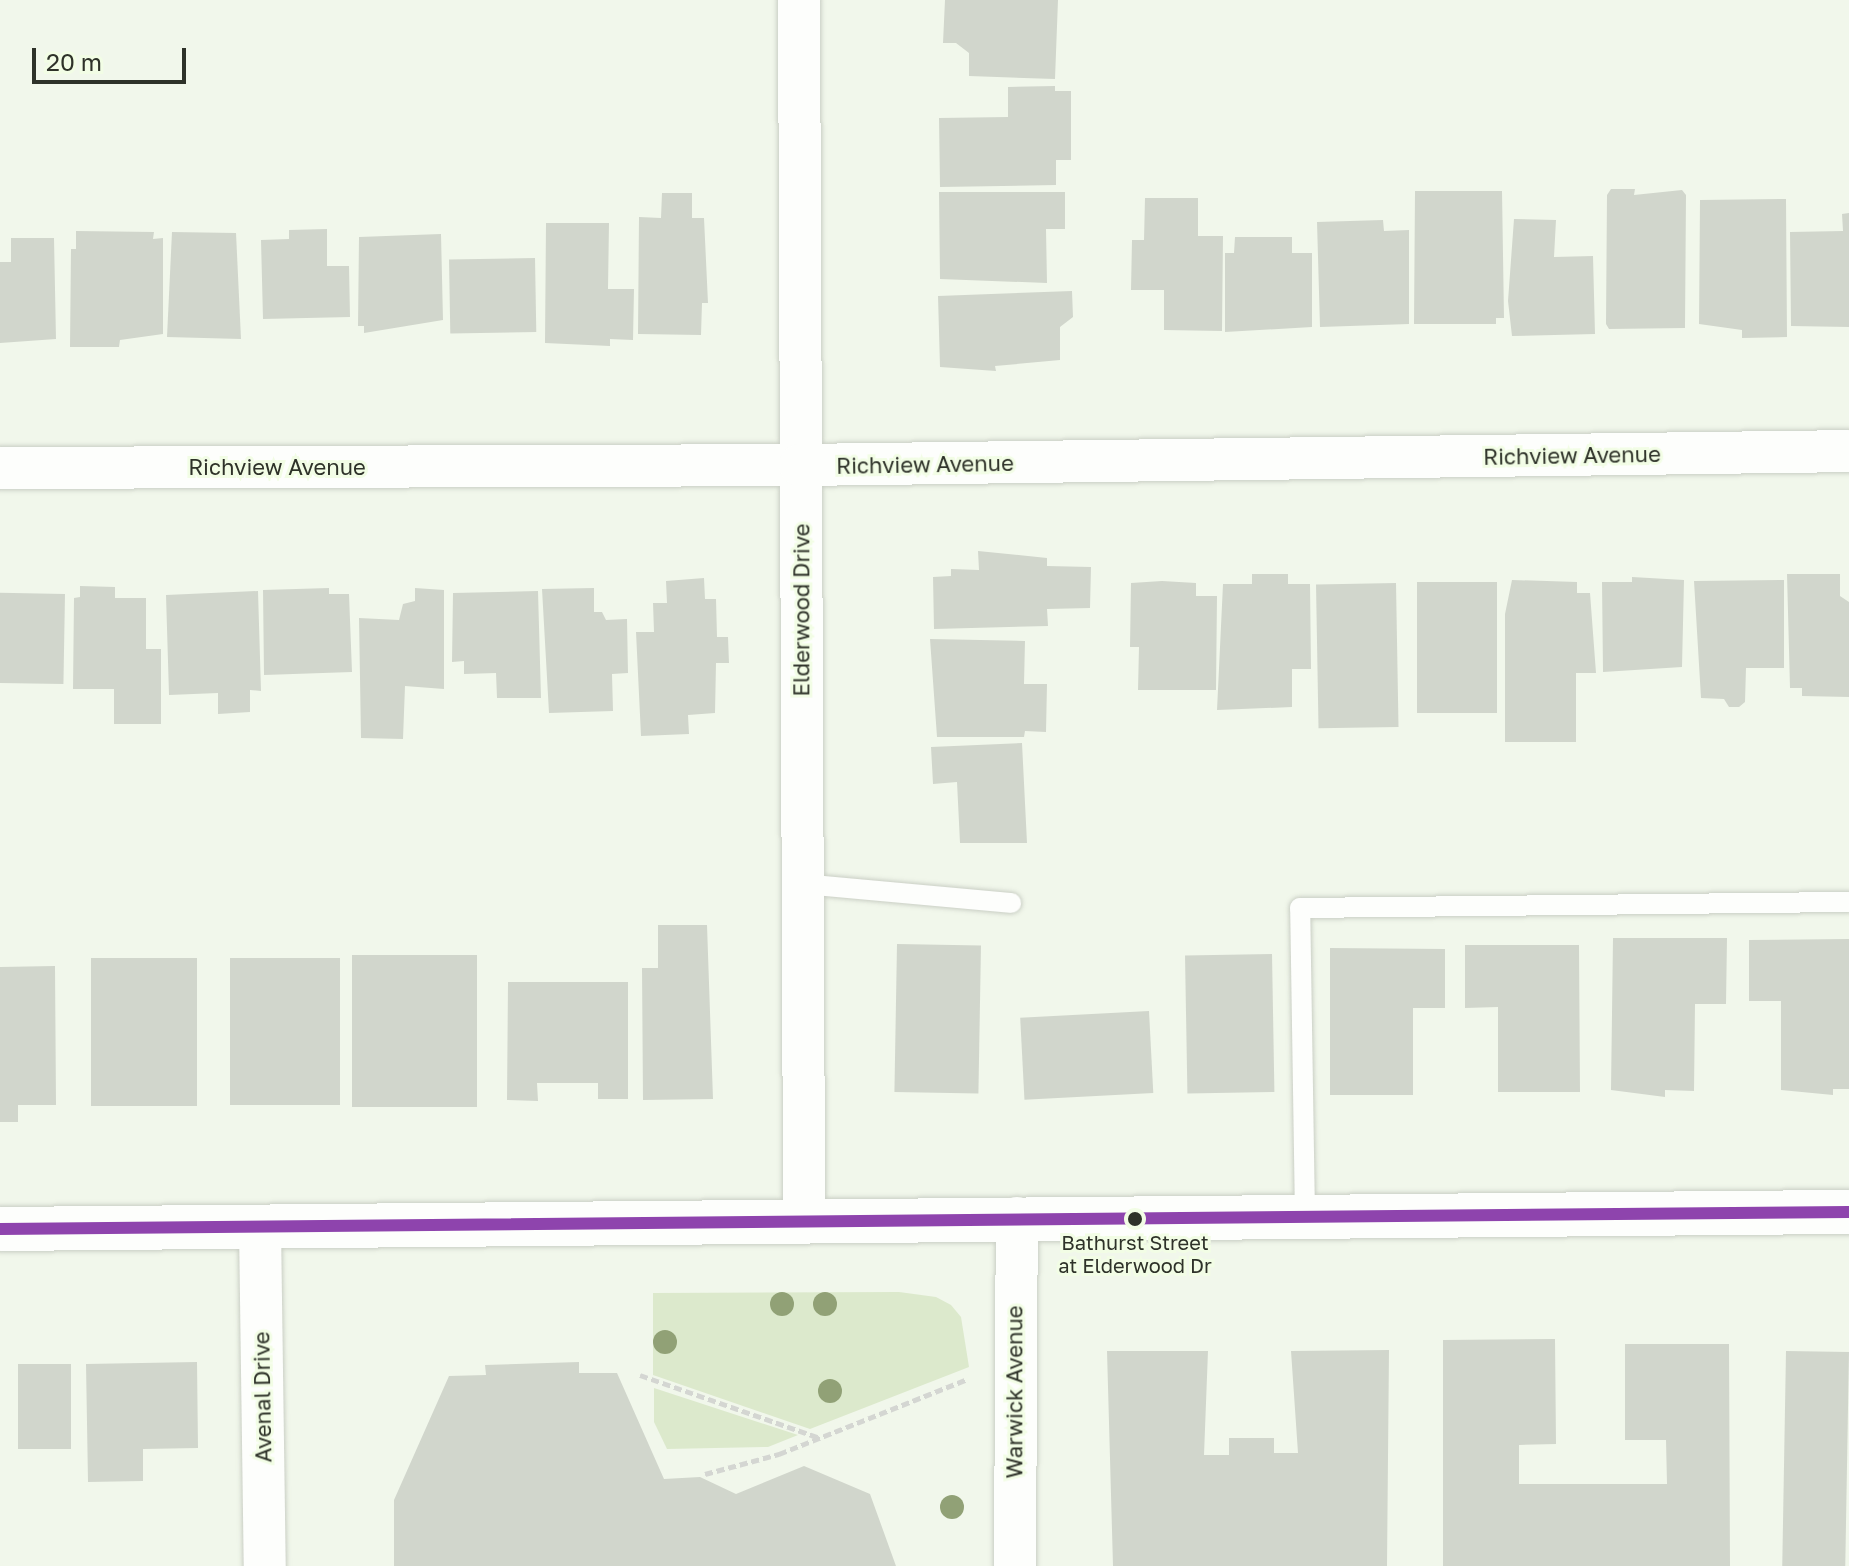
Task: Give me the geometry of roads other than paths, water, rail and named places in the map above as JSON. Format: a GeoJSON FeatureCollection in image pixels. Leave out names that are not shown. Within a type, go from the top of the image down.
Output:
{"type":"FeatureCollection","features":[{"type":"Feature","properties":{"kind":"main road"},"geometry":{"type":"LineString","coordinates":[[0,1229],[804,1219],[1849,1212]]}},
{"type":"Feature","properties":{"kind":"street","name":"Elderwood Drive"},"geometry":{"type":"LineString","coordinates":[[799,0],[804,1219]]}},
{"type":"Feature","properties":{"kind":"street","name":"Richview Avenue"},"geometry":{"type":"LineString","coordinates":[[0,468],[800,465],[1849,451]]}},
{"type":"Feature","properties":{"kind":"street","name":"Warwick Avenue"},"geometry":{"type":"LineString","coordinates":[[1015,1566],[1017,1218]]}},
{"type":"Feature","properties":{"kind":"street","name":"Avenal Drive"},"geometry":{"type":"LineString","coordinates":[[260,1227],[265,1566]]}},
{"type":"Feature","properties":{"kind":"lane"},"geometry":{"type":"LineString","coordinates":[[803,884],[1011,903]]}},
{"type":"Feature","properties":{"kind":"lane"},"geometry":{"type":"LineString","coordinates":[[1305,1216],[1300,908],[1849,902]]}},
{"type":"Feature","properties":{"kind":"place","name":"Bathurst Street at Elderwood Dr"},"geometry":{"type":"Point","coordinates":[1135,1219]}}]}
